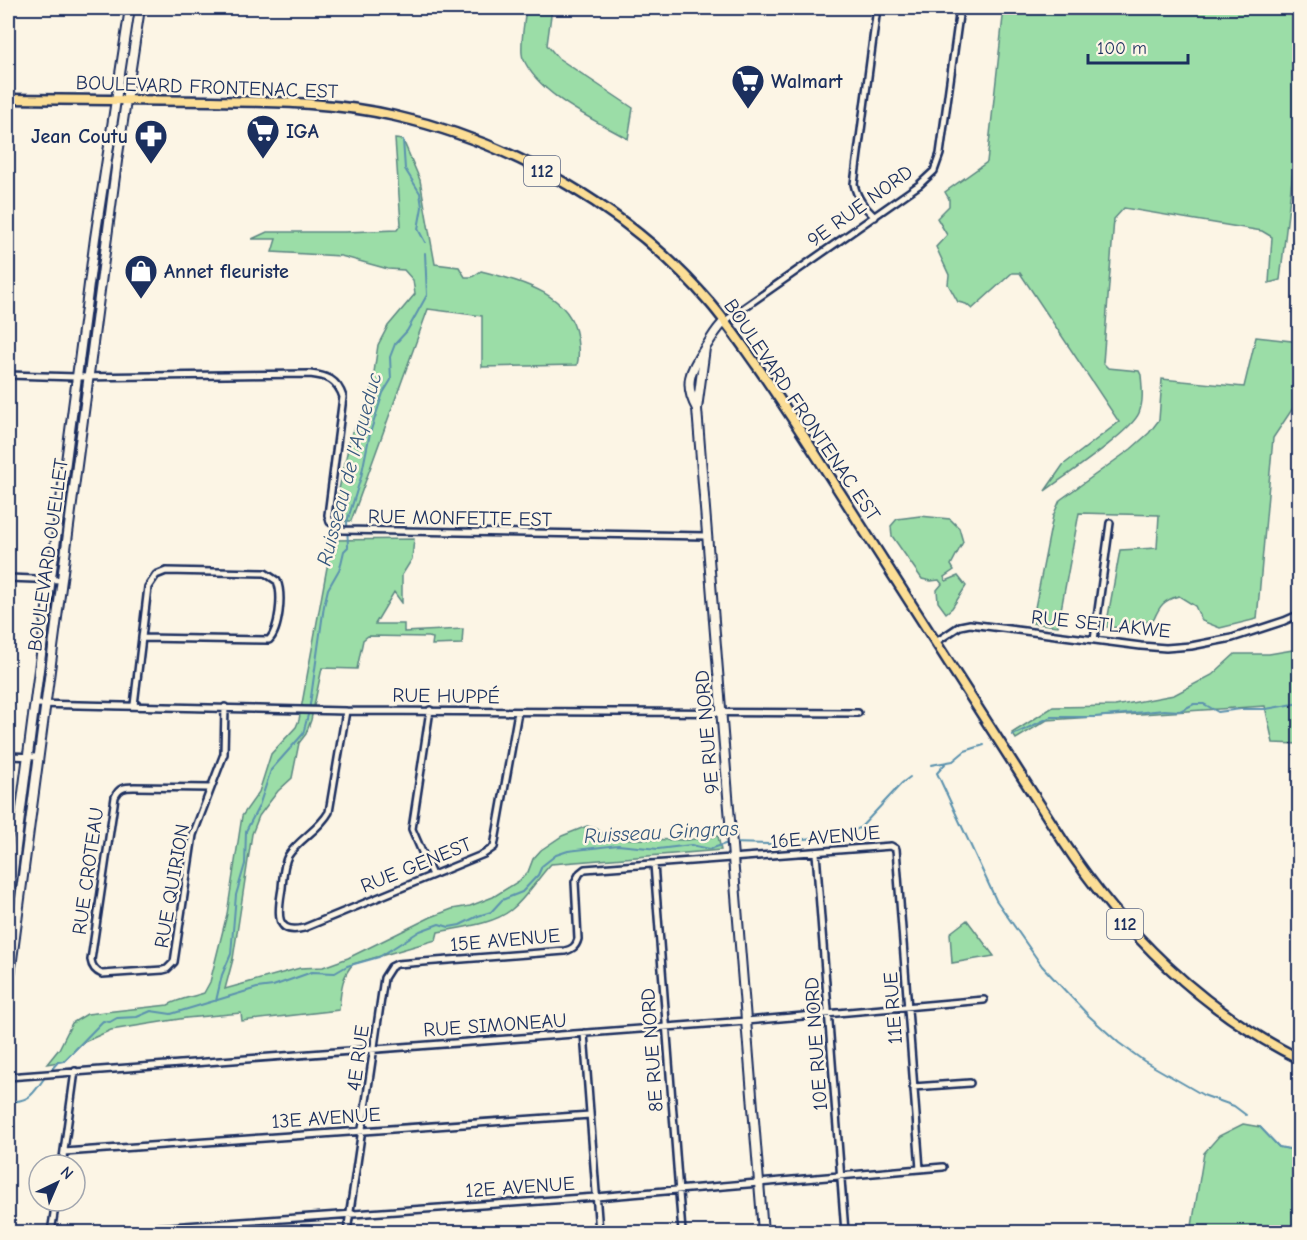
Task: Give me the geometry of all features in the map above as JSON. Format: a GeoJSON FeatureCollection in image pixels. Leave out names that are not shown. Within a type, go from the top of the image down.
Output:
{"type":"FeatureCollection","features":[{"type":"Feature","properties":{"kind":"main road","name":"BOULEVARD FRONTENAC EST"},"geometry":{"type":"LineString","coordinates":[[8,99],[262,101],[344,107],[392,115],[480,141],[567,184],[625,224],[673,264],[725,321],[800,430],[1081,868],[1121,920],[1172,971],[1197,992],[1258,1036],[1299,1059]]}},
{"type":"Feature","properties":{"kind":"street","name":"BOULEVARD OUELLET"},"geometry":{"type":"LineString","coordinates":[[8,990],[117,161],[130,8]]}},
{"type":"Feature","properties":{"kind":"street","name":"BOULEVARD OUELLET"},"geometry":{"type":"LineString","coordinates":[[8,909],[95,238],[108,160],[140,8]]}},
{"type":"Feature","properties":{"kind":"street"},"geometry":{"type":"LineString","coordinates":[[875,217],[856,194],[854,183],[878,8]]}},
{"type":"Feature","properties":{"kind":"street","name":"9E RUE NORD"},"geometry":{"type":"LineString","coordinates":[[763,1233],[697,409],[691,398],[690,376],[694,363],[725,321],[875,217],[925,180],[937,167],[960,8]]}},
{"type":"Feature","properties":{"kind":"street"},"geometry":{"type":"LineString","coordinates":[[108,160],[117,161]]}},
{"type":"Feature","properties":{"kind":"street","name":"RUE MONFETTE EST"},"geometry":{"type":"LineString","coordinates":[[8,375],[77,377],[310,374],[328,377],[340,387],[343,397],[327,508],[330,522],[343,530],[706,536]]}},
{"type":"Feature","properties":{"kind":"street"},"geometry":{"type":"LineString","coordinates":[[1094,640],[1110,524]]}},
{"type":"Feature","properties":{"kind":"street"},"geometry":{"type":"LineString","coordinates":[[134,705],[148,587],[156,574],[166,572],[270,574],[278,581],[280,591],[276,629],[272,637],[264,641],[142,638]]}},
{"type":"Feature","properties":{"kind":"street"},"geometry":{"type":"LineString","coordinates":[[8,578],[61,580]]}},
{"type":"Feature","properties":{"kind":"street","name":"RUE SETLAKWE"},"geometry":{"type":"LineString","coordinates":[[936,642],[960,626],[970,624],[1141,646],[1191,646],[1249,633],[1299,614]]}},
{"type":"Feature","properties":{"kind":"street","name":"RUE HUPPÉ"},"geometry":{"type":"LineString","coordinates":[[35,704],[346,711],[858,713]]}},
{"type":"Feature","properties":{"kind":"street","name":"RUE QUIRION"},"geometry":{"type":"LineString","coordinates":[[171,966],[174,962],[193,835],[224,754],[225,707]]}},
{"type":"Feature","properties":{"kind":"street"},"geometry":{"type":"LineString","coordinates":[[430,710],[412,829],[432,875]]}},
{"type":"Feature","properties":{"kind":"street","name":"RUE GENEST"},"geometry":{"type":"LineString","coordinates":[[346,711],[329,812],[319,826],[290,854],[285,864],[278,913],[279,919],[293,930],[304,928],[484,854],[494,847],[518,712]]}},
{"type":"Feature","properties":{"kind":"street"},"geometry":{"type":"LineString","coordinates":[[8,756],[37,757]]}},
{"type":"Feature","properties":{"kind":"street","name":"RUE CROTEAU"},"geometry":{"type":"LineString","coordinates":[[171,966],[164,970],[102,974],[93,969],[91,954],[114,797],[117,791],[127,787],[210,788]]}},
{"type":"Feature","properties":{"kind":"street","name":"16E AVENUE"},"geometry":{"type":"LineString","coordinates":[[580,873],[585,869],[894,847]]}},
{"type":"Feature","properties":{"kind":"street","name":"11E RUE"},"geometry":{"type":"LineString","coordinates":[[894,847],[898,852],[920,1169]]}},
{"type":"Feature","properties":{"kind":"street","name":"10E RUE NORD"},"geometry":{"type":"LineString","coordinates":[[816,853],[845,1233]]}},
{"type":"Feature","properties":{"kind":"street","name":"8E RUE NORD"},"geometry":{"type":"LineString","coordinates":[[654,864],[682,1233]]}},
{"type":"Feature","properties":{"kind":"street","name":"15E AVENUE"},"geometry":{"type":"LineString","coordinates":[[397,964],[571,949],[576,945],[578,939],[575,882],[580,873]]}},
{"type":"Feature","properties":{"kind":"street","name":"4E RUE"},"geometry":{"type":"LineString","coordinates":[[347,1233],[384,978],[391,967],[397,964]]}},
{"type":"Feature","properties":{"kind":"street","name":"RUE SIMONEAU"},"geometry":{"type":"LineString","coordinates":[[8,1077],[828,1015],[984,1000]]}},
{"type":"Feature","properties":{"kind":"street"},"geometry":{"type":"LineString","coordinates":[[584,1034],[599,1233]]}},
{"type":"Feature","properties":{"kind":"street"},"geometry":{"type":"LineString","coordinates":[[64,1152],[75,1071]]}},
{"type":"Feature","properties":{"kind":"street"},"geometry":{"type":"LineString","coordinates":[[913,1087],[970,1083]]}},
{"type":"Feature","properties":{"kind":"street","name":"13E AVENUE"},"geometry":{"type":"LineString","coordinates":[[64,1152],[590,1115]]}},
{"type":"Feature","properties":{"kind":"street","name":"12E AVENUE"},"geometry":{"type":"LineString","coordinates":[[99,1233],[350,1213],[596,1197],[943,1167]]}},
{"type":"Feature","properties":{"kind":"street"},"geometry":{"type":"LineString","coordinates":[[51,1233],[54,1213]]}},
{"type":"Feature","properties":{"kind":"green space"},"geometry":{"type":"Polygon","coordinates":[[[526,8],[552,8],[547,45],[558,58],[633,108],[628,139],[569,106],[531,72],[522,54],[526,8]]]}},
{"type":"Feature","properties":{"kind":"green space"},"geometry":{"type":"Polygon","coordinates":[[[1004,8],[1299,8],[1299,121],[1280,280],[1269,283],[1272,237],[1262,231],[1124,208],[1114,219],[1103,363],[1108,368],[1139,371],[1142,389],[1141,408],[1124,431],[1097,454],[1045,491],[1063,465],[1119,422],[1020,273],[1012,273],[972,309],[958,302],[948,284],[949,275],[936,247],[947,235],[937,218],[949,206],[949,199],[945,192],[987,162],[1004,8]]]}},
{"type":"Feature","properties":{"kind":"green space"},"geometry":{"type":"Polygon","coordinates":[[[395,139],[403,140],[420,180],[435,264],[459,267],[465,277],[472,277],[481,271],[511,279],[526,284],[553,299],[564,309],[572,322],[577,337],[578,358],[577,365],[482,367],[482,316],[428,309],[351,521],[344,521],[335,517],[334,512],[351,435],[365,410],[371,393],[378,345],[388,326],[415,294],[413,280],[404,270],[388,269],[341,256],[272,252],[276,239],[252,239],[267,232],[397,230],[401,224],[395,139]]]}},
{"type":"Feature","properties":{"kind":"green space"},"geometry":{"type":"Polygon","coordinates":[[[1256,337],[1300,342],[1299,399],[1273,438],[1257,619],[1220,628],[1202,621],[1195,606],[1179,596],[1163,604],[1154,619],[1131,628],[1106,627],[1120,550],[1157,548],[1159,515],[1079,513],[1058,626],[1032,623],[1053,516],[1060,500],[1131,449],[1149,433],[1159,420],[1162,379],[1244,387],[1256,337]]]}},
{"type":"Feature","properties":{"kind":"green space"},"geometry":{"type":"Polygon","coordinates":[[[920,516],[950,519],[959,528],[963,542],[951,565],[954,570],[944,577],[946,581],[958,576],[966,586],[952,608],[946,613],[938,602],[937,590],[942,584],[939,580],[922,579],[892,536],[891,526],[897,519],[920,516]]]}},
{"type":"Feature","properties":{"kind":"green space"},"geometry":{"type":"Polygon","coordinates":[[[414,539],[412,559],[402,575],[402,603],[394,592],[375,624],[404,624],[404,632],[463,629],[462,644],[432,645],[433,638],[428,637],[368,636],[363,640],[357,669],[322,668],[311,720],[306,734],[299,743],[292,778],[278,791],[259,816],[252,834],[233,959],[225,989],[300,968],[323,967],[348,958],[431,917],[493,897],[519,881],[528,872],[533,859],[541,850],[562,836],[587,826],[605,835],[629,839],[687,840],[718,836],[721,850],[551,864],[522,899],[503,915],[476,925],[438,932],[436,940],[353,964],[344,980],[339,1010],[242,1021],[241,1013],[186,1018],[111,1030],[82,1043],[64,1061],[47,1064],[59,1049],[72,1023],[87,1014],[168,1005],[204,993],[210,982],[227,914],[242,816],[259,792],[271,754],[296,727],[299,720],[332,540],[414,539]]]}},
{"type":"Feature","properties":{"kind":"green space"},"geometry":{"type":"Polygon","coordinates":[[[1299,649],[1299,744],[1273,743],[1265,706],[1047,720],[1016,739],[1012,733],[1053,707],[1115,706],[1174,695],[1212,675],[1235,654],[1269,654],[1299,649]]]}},
{"type":"Feature","properties":{"kind":"green space"},"geometry":{"type":"Polygon","coordinates":[[[967,920],[994,956],[952,963],[950,933],[967,920]]]}},
{"type":"Feature","properties":{"kind":"green space"},"geometry":{"type":"Polygon","coordinates":[[[1243,1124],[1260,1127],[1279,1147],[1299,1151],[1299,1232],[1191,1232],[1204,1153],[1219,1136],[1243,1124]]]}},
{"type":"Feature","properties":{"kind":"waterway","name":"Ruisseau de l'Aqueduc"},"geometry":{"type":"LineString","coordinates":[[403,140],[405,169],[420,193],[422,207],[418,229],[425,242]]}},
{"type":"Feature","properties":{"kind":"waterway","name":"Ruisseau de l'Aqueduc"},"geometry":{"type":"LineString","coordinates":[[216,1001],[222,975],[231,954],[236,895],[245,864],[246,831],[259,806],[271,770],[303,734],[309,711],[324,606],[328,589],[340,568],[344,551],[348,547],[347,522],[361,477],[370,433],[383,393],[391,380],[390,357],[395,344],[407,331],[427,295],[425,253]]}},
{"type":"Feature","properties":{"kind":"waterway","name":"Ruisseau Gingras"},"geometry":{"type":"LineString","coordinates":[[1013,735],[1051,717],[1095,717],[1164,710],[1180,711],[1194,704],[1204,704],[1218,712],[1266,709],[1300,703]]}},
{"type":"Feature","properties":{"kind":"waterway","name":"Ruisseau Gingras"},"geometry":{"type":"LineString","coordinates":[[931,765],[953,761],[965,751],[984,745]]}},
{"type":"Feature","properties":{"kind":"waterway"},"geometry":{"type":"LineString","coordinates":[[945,764],[937,773],[996,900],[1042,966],[1089,1016],[1119,1043],[1144,1061],[1203,1095],[1234,1106],[1246,1115]]}},
{"type":"Feature","properties":{"kind":"waterway","name":"Ruisseau Gingras"},"geometry":{"type":"LineString","coordinates":[[50,1071],[58,1062],[64,1061],[103,1021],[110,1022],[117,1018],[137,1017],[151,1011],[171,1014],[257,988],[273,986],[312,972],[335,973],[347,966],[379,957],[420,931],[439,924],[449,927],[460,925],[491,912],[502,900],[522,892],[538,875],[542,866],[556,855],[568,851],[618,845],[658,849],[691,845],[710,849],[728,843],[771,844],[819,837],[833,831],[852,832],[861,827],[910,777]]}},
{"type":"Feature","properties":{"kind":"waterway"},"geometry":{"type":"LineString","coordinates":[[8,1102],[27,1098],[46,1076]]}},
{"type":"Feature","properties":{"kind":"waterway"},"geometry":{"type":"LineString","coordinates":[[1260,1127],[1279,1147],[1300,1151]]}},
{"type":"Feature","properties":{"kind":"place","name":"Walmart"},"geometry":{"type":"Point","coordinates":[748,110]}},
{"type":"Feature","properties":{"kind":"place","name":"IGA"},"geometry":{"type":"Point","coordinates":[263,160]}},
{"type":"Feature","properties":{"kind":"place","name":"Jean Coutu"},"geometry":{"type":"Point","coordinates":[151,165]}},
{"type":"Feature","properties":{"kind":"place","name":"Annet fleuriste"},"geometry":{"type":"Point","coordinates":[141,300]}}]}
